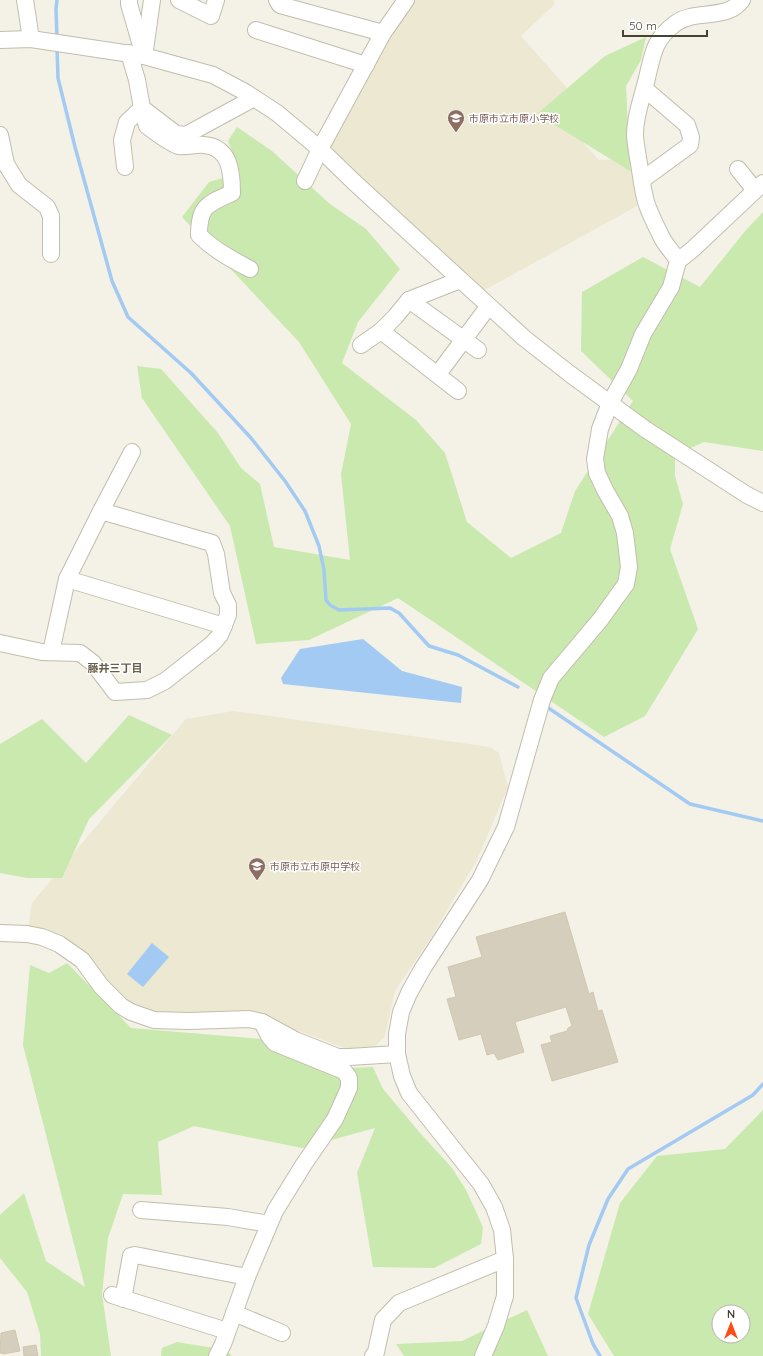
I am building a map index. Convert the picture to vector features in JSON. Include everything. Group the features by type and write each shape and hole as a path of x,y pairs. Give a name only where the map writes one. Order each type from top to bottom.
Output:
{"street":[{"path":"25,0 31,39"},
{"path":"129,0 128,4 137,54 137,80 147,126 178,146 205,145 220,150 228,162 232,179 232,193 214,201 204,209 199,221 199,235 211,247 227,258 250,269"},
{"path":"137,54 152,0"},
{"path":"179,0 211,16 216,0"},
{"path":"277,0 280,5 383,33"},
{"path":"678,261 674,253 662,238 647,206 635,134 638,108 645,89 655,48 659,38 666,30 687,17 723,12 738,6 742,0"},
{"path":"305,181 320,149 401,2"},
{"path":"256,30 366,65"},
{"path":"0,40 31,39 137,54 213,75 254,98 277,113 320,149 488,307 524,338 657,438 763,504"},
{"path":"642,180 690,145 691,137 687,125 645,89"},
{"path":"142,108 176,134 186,135 254,98"},
{"path":"125,167 122,140 127,122 142,108"},
{"path":"0,135 6,164 19,185 47,207 51,216 51,254"},
{"path":"483,1356 496,1326 505,1296 506,1259 502,1230 494,1207 481,1184 409,1093 402,1076 397,1054 397,1034 401,1012 409,993 423,968 480,880 506,827 542,700 551,678 600,620 626,584 629,568 625,533 620,516 597,473 595,459 600,429 610,404 629,369 644,334 671,287 678,261 693,249 759,187 738,169"},
{"path":"361,345 381,331 409,300 460,280"},
{"path":"409,300 478,350"},
{"path":"438,374 488,307"},
{"path":"381,331 458,390"},
{"path":"51,652 67,579 132,452"},
{"path":"0,643 42,652 80,653 93,663 115,692 147,690 165,681 212,644 220,635 228,615 228,605 222,593 216,554 212,543 101,511"},
{"path":"67,579 224,626"},
{"path":"0,933 27,934 42,937 59,944 82,960 101,986 121,1006 131,1012 154,1020 189,1021 249,1019 262,1022 295,1040 338,1057 397,1054"},
{"path":"217,1356 223,1344 246,1277 275,1211 335,1119 349,1088 349,1078 344,1071 275,1042 269,1036 262,1022"},
{"path":"141,1210 228,1217 269,1224"},
{"path":"227,1331 117,1297 131,1256 135,1255 246,1277"},
{"path":"373,1356 376,1352 383,1320 399,1303 506,1259"},
{"path":"234,1313 282,1333"}],"shaded area":[{"name":"市原市立市原小学校","path":"414,0 554,0 555,4 521,36 575,97 558,115 599,160 634,159 637,206 483,291 328,150 390,37"},
{"name":"市原市立市原中学校","path":"234,711 490,747 499,753 508,787 477,860 430,939 395,991 385,1036 374,1047 347,1049 257,1015 152,1015 118,998 79,950 28,930 32,903 186,719"}],"green space":[{"path":"646,37 641,60 626,86 630,171 537,114 605,56"},
{"path":"237,127 272,151 330,204 366,229 400,269 358,322 342,363 416,420 445,453 467,522 511,558 561,533 575,491 633,401 581,351 582,292 643,257 700,287 746,230 763,212 763,451 704,442 675,455 675,476 683,504 670,549 698,629 645,716 604,737 398,598 309,640 256,644 230,526 142,398 137,366 161,369 218,433 241,468 260,484 274,547 350,560 341,474 351,424 299,342 182,217 209,182 240,173 228,141"},
{"path":"129,715 172,735 89,819 62,878 27,878 0,873 0,744 42,719 86,763"},
{"path":"67,963 131,1028 287,1041 352,1068 373,1067 383,1089 452,1168 466,1190 483,1227 481,1244 434,1268 373,1267 357,1173 375,1128 302,1148 194,1126 158,1142 162,1195 123,1194 108,1238 102,1294 111,1356 41,1356 40,1334 27,1292 0,1258 0,1215 24,1193 46,1261 85,1287 23,1045 30,965 49,973"},
{"path":"763,1110 763,1356 614,1356 588,1314 620,1203 657,1156 725,1149"},
{"path":"527,1310 548,1356 404,1356 396,1344 462,1341"},
{"path":"177,1342 226,1350 232,1356 161,1356 162,1348"}],"water":[{"path":"363,639 402,671 462,687 461,703 283,684 281,678 300,649"},
{"path":"152,943 169,957 143,987 127,974"}],"building":[{"path":"565,912 589,994 593,992 598,1011 602,1010 618,1062 552,1081 541,1045 552,1042 550,1036 567,1031 568,1028 572,1026 566,1007 515,1022 524,1052 498,1060 494,1053 487,1055 481,1034 459,1040 447,999 456,997 448,967 482,957 476,937"},
{"path":"15,1330 20,1351 3,1354 0,1353 1,1333"},
{"path":"36,1345 38,1356 24,1356 23,1347"}],"waterway":[{"path":"57,0 57,39"},
{"path":"57,48 58,78 75,147 112,281 128,317 191,373 251,438 285,481 305,511 319,546 324,570 326,600 330,605 339,610 390,608 399,613 429,646 458,655 518,687"},
{"path":"547,707 690,804 763,821"},
{"path":"600,1356 593,1344 576,1298 589,1245 608,1199 628,1169 753,1095 763,1084"}],"place":[{"name":"市原市立市原小学校","path":"456,133"},
{"name":"市原市立市原中学校","path":"257,881"}],"district":[{"name":"藤井三丁目","path":"115,668"}]}
